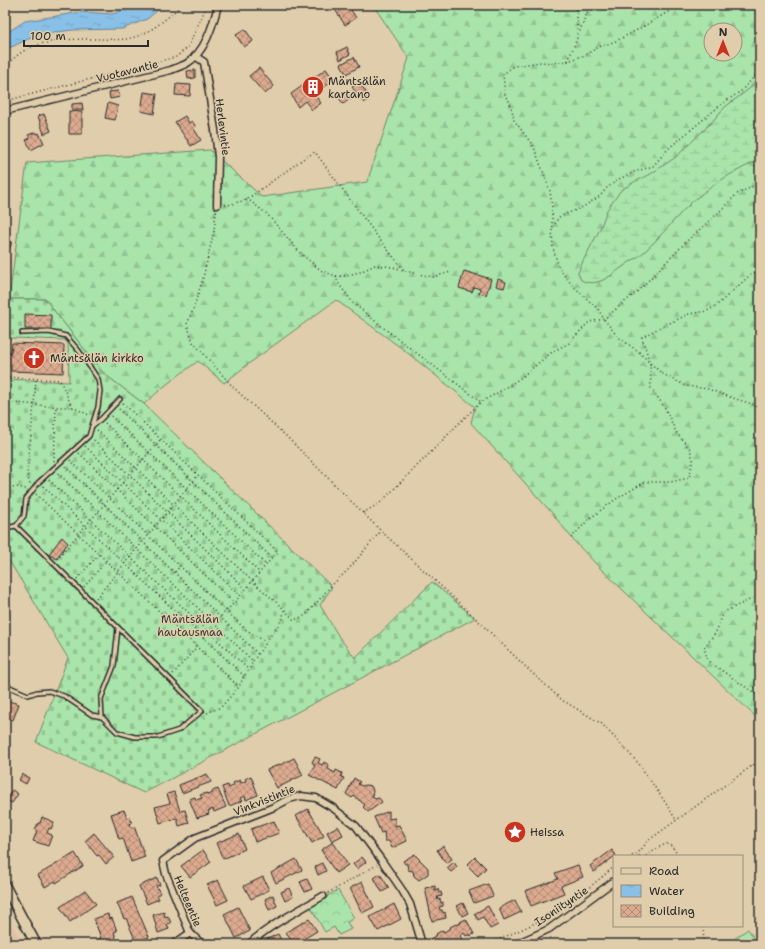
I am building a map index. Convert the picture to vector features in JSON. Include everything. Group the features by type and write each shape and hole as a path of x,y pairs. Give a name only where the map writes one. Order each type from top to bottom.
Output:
{"main road":[{"path":"5,886 36,944"}],"street":[{"name":"Vuotavantie","path":"5,111 171,70 186,64 195,56 207,39 218,5"},
{"name":"Herlevintie","path":"195,56 204,62 215,130 218,157 217,205"},
{"name":"Vinkvistintie","path":"162,861 195,838 274,807 289,799 301,796 316,798 333,808 356,826 382,861 410,904 422,944"},
{"name":"Helteentie","path":"162,861 190,933 202,944"},
{"name":"Isoniityntie","path":"516,944 549,929 613,882"},
{"path":"249,944 260,934 278,922 323,896"},
{"path":"174,944 190,933"}],"lane":[{"path":"5,528 16,526 24,516 26,499 32,490 45,476 89,436 98,407 100,391 98,379 79,351 66,336 49,332 22,333"},
{"path":"92,426 120,400"},
{"path":"5,685 28,695 37,692 49,691 64,696 92,714 102,717 117,732 135,737 158,737 179,730 202,711 16,526"},
{"path":"102,717 101,699 114,666 118,628"}],"path":[{"path":"5,8 11,5"},
{"path":"5,66 27,49 44,43 68,40 126,39 147,32 182,5"},
{"path":"5,101 176,57 188,47 207,5"},
{"path":"577,5 577,36"},
{"path":"568,61 590,5"},
{"path":"680,5 637,30 585,55 568,61 552,63 541,62 514,66 503,74 505,96 509,101 514,120 534,147 550,192 553,248 559,268 572,285 598,309 617,336 639,352 650,364 663,374 686,386 708,388 760,407"},
{"path":"552,228 559,217 583,207 600,196 607,188 619,179 653,166 669,148 723,103 742,91 756,75 760,65"},
{"path":"404,270 315,152 246,200 228,205 217,205 214,231 203,278 187,324 193,342 234,388 337,485 381,531 562,700 602,724 639,764 676,820"},
{"path":"363,513 380,503 458,423 481,402 519,379 552,352 569,342 589,322 604,319 639,290 687,241 737,194 760,183"},
{"path":"246,200 250,201 267,214 302,254 322,271 336,276 344,276 360,272 375,265 393,267 433,277 451,272"},
{"path":"571,538 589,519 616,499 645,482 670,482 689,478 693,460 690,449 676,432 665,408 651,388 650,364 642,337 689,314 707,312 716,306 748,277 760,269"},
{"path":"336,276 338,283 353,303 481,402"},
{"path":"5,377 60,380 72,407"},
{"path":"32,490 27,474 36,379"},
{"path":"120,400 278,552 253,582 220,617"},
{"path":"5,401 56,407 72,407 89,415 92,419 92,426 294,620 306,615 381,531"},
{"path":"114,405 272,558"},
{"path":"56,407 54,469 253,661"},
{"path":"107,412 266,565"},
{"path":"101,419 260,573"},
{"path":"89,436 246,589"},
{"path":"53,564 161,439"},
{"path":"82,443 240,596"},
{"path":"75,449 234,603"},
{"path":"67,456 245,629 266,642"},
{"path":"61,462 258,654"},
{"path":"92,603 198,475"},
{"path":"45,476 249,670"},
{"path":"39,482 244,676"},
{"path":"5,489 18,486 32,490 239,687"},
{"path":"73,584 99,554"},
{"path":"81,591 106,561"},
{"path":"174,572 180,566"},
{"path":"760,595 724,612 716,632 704,648 708,661 760,697"},
{"path":"202,711 208,713 221,707 239,687 253,661 283,618 284,610"},
{"path":"169,679 197,647"},
{"path":"634,855 639,852 649,840 760,760"},
{"path":"648,855 667,844 672,846 677,855"},
{"path":"323,896 382,861"},
{"path":"489,944 529,926 568,905 613,868"},
{"path":"703,944 704,927"}],"shaded area":[{"path":"5,915 24,944 5,944"}],"green space":[{"path":"373,5 760,5 760,721 601,569 575,542 552,513 471,423 475,407 404,350 336,300 224,383 198,361 167,384 144,404 103,373 45,299 9,299 27,163 210,150 262,197 367,182 409,58"},
{"path":"760,79 760,159 729,175 700,195 644,252 612,275 592,283 581,280 578,273 583,261 600,229 607,210 621,190 649,175 676,157 725,107"},
{"name":"Mäntsälän hautausmaa","path":"5,299 45,299 103,373 144,404 332,587 320,605 339,637 355,658 432,582 475,618 144,793 36,742 68,658 5,554 5,379 69,382 68,343 64,340 5,338"},
{"path":"338,890 354,918 347,922 351,929 339,935 334,927 325,932 310,906"},
{"path":"748,929 758,944 727,944"}],"water":[{"path":"138,5 164,5 147,19 122,29 72,30 37,35 5,50 5,34 25,21 82,12 112,14"}],"building":[{"path":"332,5 348,5 356,18 345,25"},
{"path":"245,29 253,41 244,47 236,35"},
{"path":"347,47 350,54 340,60 337,52"},
{"path":"354,57 359,67 346,74 341,64"},
{"path":"259,68 274,86 265,94 249,76"},
{"name":"Mäntsälän kartano","path":"326,69 334,80 314,94 321,103 312,110 305,101 298,107 291,94"},
{"path":"195,70 195,78 188,79 187,71"},
{"path":"359,82 370,98 364,103 352,87"},
{"path":"176,84 191,85 190,96 175,95"},
{"path":"348,90 353,97 343,104 338,96"},
{"path":"118,91 120,97 110,99 109,92"},
{"path":"144,92 157,94 154,114 141,111"},
{"path":"82,103 83,110 72,110 72,104"},
{"path":"108,103 118,106 115,120 105,118"},
{"path":"69,111 82,112 82,134 69,134"},
{"path":"44,114 51,131 44,134 38,116"},
{"path":"185,116 189,123 192,121 196,127 194,129 201,140 191,146 175,122"},
{"path":"36,132 37,134 39,133 44,143 31,150 26,140 30,138 28,135"},
{"path":"5,239 12,242 5,261"},
{"path":"464,271 491,279 486,295 479,293 480,289 474,287 472,292 459,288"},
{"path":"498,279 506,282 504,288 496,286"},
{"path":"25,314 51,315 51,329 25,329"},
{"name":"Mäntsälän kirkko","path":"12,343 64,345 63,373 11,371 11,365 5,365 5,352 11,352"},
{"path":"62,537 68,543 56,559 49,554"},
{"path":"5,700 19,704 13,720 5,717"},
{"path":"315,757 320,759 318,763 322,765 324,762 329,765 328,769 335,773 336,770 342,773 341,777 344,778 338,790 309,775 315,766 312,762"},
{"path":"294,758 303,775 277,788 267,770"},
{"path":"22,774 29,778 26,784 19,780"},
{"path":"207,774 211,782 182,793 179,785"},
{"path":"251,776 258,795 246,800 245,796 240,798 242,801 229,806 222,787 228,785 229,788 234,785 233,783 240,780 241,783 246,781 245,779"},
{"path":"354,778 360,782 358,784 362,786 371,786 373,791 372,796 375,799 379,798 382,802 368,812 363,807 365,805 354,796 352,798 346,794"},
{"path":"218,789 226,807 214,812 213,809 208,811 209,814 197,818 189,799 195,797 196,800 202,798 200,795 207,793 208,795 213,793 212,791"},
{"path":"12,790 18,794 12,803 6,800"},
{"path":"174,792 180,811 185,810 189,823 179,826 177,818 160,823 155,807 170,803 167,794"},
{"path":"308,809 324,836 312,843 296,816"},
{"path":"124,810 127,818 130,817 132,823 129,824 130,827 134,826 145,857 131,862 123,838 119,839 111,814"},
{"path":"389,811 389,819 395,818 395,826 399,825 407,841 392,848 389,841 385,841 384,832 381,833 374,817"},
{"path":"42,817 54,822 51,829 49,828 47,833 52,835 48,846 33,841 37,831 35,830"},
{"path":"274,821 279,833 255,842 251,829"},
{"path":"338,826 343,835 332,841 327,832"},
{"path":"94,833 114,857 106,864 99,855 97,856 85,841"},
{"path":"239,834 245,849 223,859 216,843"},
{"path":"333,842 348,865 336,873 321,850"},
{"path":"443,846 452,859 446,863 437,850"},
{"path":"203,850 211,862 190,877 181,866"},
{"path":"612,850 616,855 613,855 613,857 594,872 590,866"},
{"path":"75,853 83,866 56,883 55,881 45,887 38,875"},
{"path":"415,854 428,868 428,874 419,880 414,876 413,871 408,870 407,864 403,861"},
{"path":"362,857 366,862 357,869 353,864"},
{"path":"475,857 486,868 478,876 467,865"},
{"path":"296,859 302,870 276,883 271,873"},
{"path":"454,862 457,867 451,872 447,868"},
{"path":"322,863 326,871 318,875 315,867"},
{"path":"578,865 583,877 561,886 564,893 531,906 525,891 558,879 555,873"},
{"path":"380,874 389,888 382,892 374,878"},
{"path":"263,877 269,890 251,899 244,886"},
{"path":"157,878 160,885 156,886 160,893 157,895 159,899 147,904 139,886"},
{"path":"307,879 312,889 305,892 300,882"},
{"path":"218,880 228,900 217,905 207,885"},
{"path":"362,882 374,907 362,913 350,888"},
{"path":"488,884 493,896 474,903 469,891"},
{"path":"435,886 435,890 438,889 439,893 441,892 442,896 437,897 438,900 440,899 441,903 443,902 443,906 439,907 443,913 445,912 446,918 432,921 425,888"},
{"path":"289,888 293,897 285,901 281,892"},
{"path":"85,890 96,904 70,922 60,907"},
{"path":"273,895 277,906 269,910 265,899"},
{"path":"132,897 149,937 136,942 126,918 124,919 117,903"},
{"path":"515,900 521,912 504,920 499,908"},
{"path":"463,903 468,913 462,916 457,906"},
{"path":"394,904 401,919 378,931 370,917"},
{"path":"488,906 498,925 490,929 483,917 478,920 474,914"},
{"path":"238,907 250,931 236,938 224,914"},
{"path":"164,912 165,917 168,916 171,923 167,924 169,929 158,933 153,915"},
{"path":"108,914 109,919 112,918 117,931 114,932 118,944 100,944 98,939 101,938 94,919"},
{"path":"309,919 317,931 293,944 286,932"},
{"path":"466,919 474,934 466,936 464,933 460,936 463,941 459,942 458,940 454,942 453,940 448,942 449,944 432,944 430,939 437,935 436,934 443,930 444,932 451,928 450,927 461,923 460,922"},
{"path":"278,934 283,944 262,944 261,942"}],"place":[{"name":"Mäntsälän kartano","path":"313,87"},
{"name":"Mäntsälän kirkko","path":"34,358"},
{"name":"Heissa","path":"515,832"}]}
